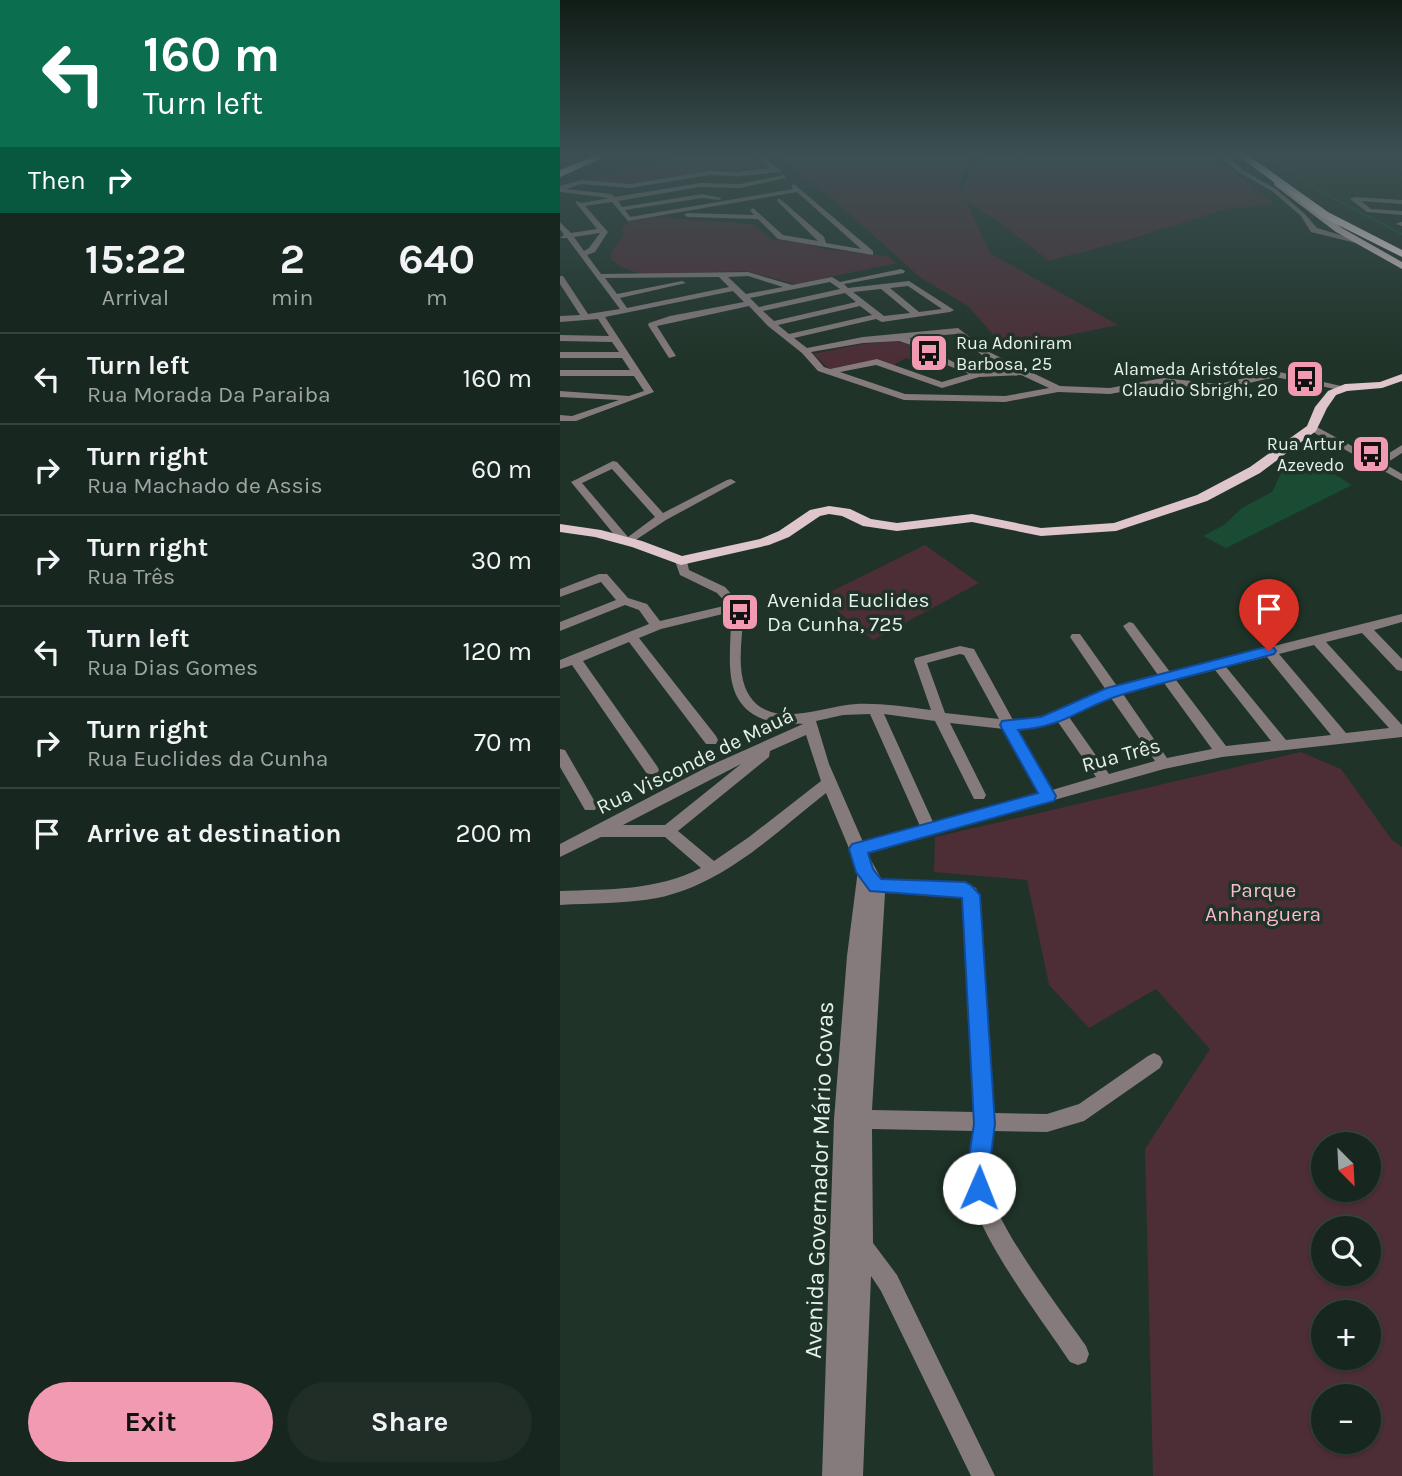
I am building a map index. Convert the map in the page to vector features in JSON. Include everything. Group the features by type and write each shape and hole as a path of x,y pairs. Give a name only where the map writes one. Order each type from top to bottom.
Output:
{"highway":[{"path":"1343,224 1402,254"},
{"path":"1355,224 1402,249"}],"main road":[{"path":"1325,224 1335,232 1360,242 1402,266"},
{"path":"560,528 596,533 681,561 774,538 816,513 829,510 845,512 868,523 897,527 972,518 1041,531 1082,531 1116,527 1202,498 1234,483 1312,428 1327,397 1345,388 1382,385 1402,377"}],"street":[{"path":"583,254 592,250 602,237 597,224"},
{"path":"768,224 782,237 870,253 837,224"},
{"path":"805,224 823,244"},
{"path":"1309,224 1311,228 1335,232"},
{"path":"563,232 601,228"},
{"path":"563,232 583,254 625,311"},
{"path":"672,356 652,325 792,287 901,271"},
{"path":"599,276 704,277 748,274 792,287"},
{"path":"722,275 771,324 827,372 904,397 1005,399 1058,389 1110,391 1163,382 1219,387 1275,373 1345,388"},
{"path":"639,276 651,290"},
{"path":"615,297 704,277"},
{"path":"560,278 563,287 586,317"},
{"path":"836,281 877,317"},
{"path":"757,310 848,290 914,284 950,310 887,319 877,317 788,337"},
{"path":"883,286 918,315"},
{"path":"560,319 600,316 735,288"},
{"path":"560,301 574,299"},
{"path":"771,324 862,303"},
{"path":"560,418 573,419 649,392 600,316"},
{"path":"858,321 873,338"},
{"path":"804,351 873,338 958,331 981,351 1058,389"},
{"path":"896,337 920,345 923,365 942,385 978,374"},
{"path":"560,338 615,339"},
{"path":"560,355 625,355"},
{"path":"827,372 877,362 923,365 978,374 1021,372"},
{"path":"560,373 637,373"},
{"path":"560,394 637,398"},
{"path":"1312,428 1380,463 1402,478"},
{"path":"1380,463 1402,448"},
{"path":"1380,463 1402,468"},
{"path":"662,518 613,464 576,482 627,542 662,518 731,482"},
{"path":"681,561 684,572 721,590 737,607 733,651 743,694 754,708 787,720 810,723 855,709 1008,725 1041,723 1112,692 1402,618"},
{"path":"560,593 600,577 624,601 643,607 657,626"},
{"path":"560,627 624,601"},
{"path":"560,665 657,626 737,607"},
{"path":"1129,626 1222,752"},
{"path":"1365,628 1402,667"},
{"path":"631,636 711,740"},
{"path":"1076,637 1164,764"},
{"path":"1315,639 1401,732"},
{"path":"979,795 940,717 919,662 966,650 1048,796"},
{"path":"1269,651 1341,737"},
{"path":"575,659 652,770"},
{"path":"1218,665 1282,745"},
{"path":"875,709 929,830"},
{"path":"1061,716 1105,781"},
{"path":"810,723 829,783 858,849 867,882 965,890 970,893 985,1124 978,1170 983,1202 1005,1245 1078,1354"},
{"name":"Rua Visconde de Mauá","path":"560,851 714,770 776,744 810,723"},
{"name":"Rua Três","path":"858,849 1164,764 1222,752 1401,732"},
{"path":"599,831 668,831 776,744"},
{"path":"560,754 590,806"},
{"path":"560,898 646,893 673,887 713,869 829,783"},
{"path":"668,831 713,869"},
{"name":"Avenida Governador Mário Covas","path":"851,1476 856,1341 852,1245 853,1119 867,882"},
{"path":"853,1119 985,1124 1047,1123 1084,1112 1154,1062"},
{"path":"852,1245 890,1283 983,1476"},
{"name":"Avenida Governador Mário Covas","path":"834,1476 852,1245"}],"green space":[{"path":"626,224 753,224 773,240 800,242 829,250 888,256 897,263 796,284 746,271 641,274 621,267 611,259 612,251 624,235 621,229"},
{"path":"861,224 977,224 990,253 1118,325 1005,348 968,306 921,278"},
{"path":"1002,224 1178,224 1127,240 1049,261"},
{"path":"897,341 930,355 919,363 906,358 894,365 875,360 829,369 813,354 862,344"},
{"path":"925,545 979,583 873,640 820,597"},
{"name":"Parque Anhanguera","path":"1301,752 1341,769 1392,840 1402,847 1402,1476 1153,1476 1145,1149 1210,1049 1156,989 1089,1028 1049,985 1027,880 934,872 935,837"}],"shaded area":[{"path":"1311,460 1352,485 1226,548 1203,536 1224,525 1242,508 1272,492 1281,473 1293,464"}],"waterway":[{"path":"1383,224 1402,234"}],"place":[{"name":"Rua Adoniram Barbosa, 25","path":"929,353"},
{"name":"Alameda Aristóteles Claudio Sbrighi, 20","path":"1305,379"},
{"name":"Rua Artur Azevedo","path":"1371,454"},
{"name":"Avenida Euclides Da Cunha, 725","path":"740,612"}],"route":[{"path":"979,1188 978,1170 985,1124 971,895 965,890 877,886 865,872 858,849 1048,796 1008,725 1041,723 1112,692 1269,651"}]}
